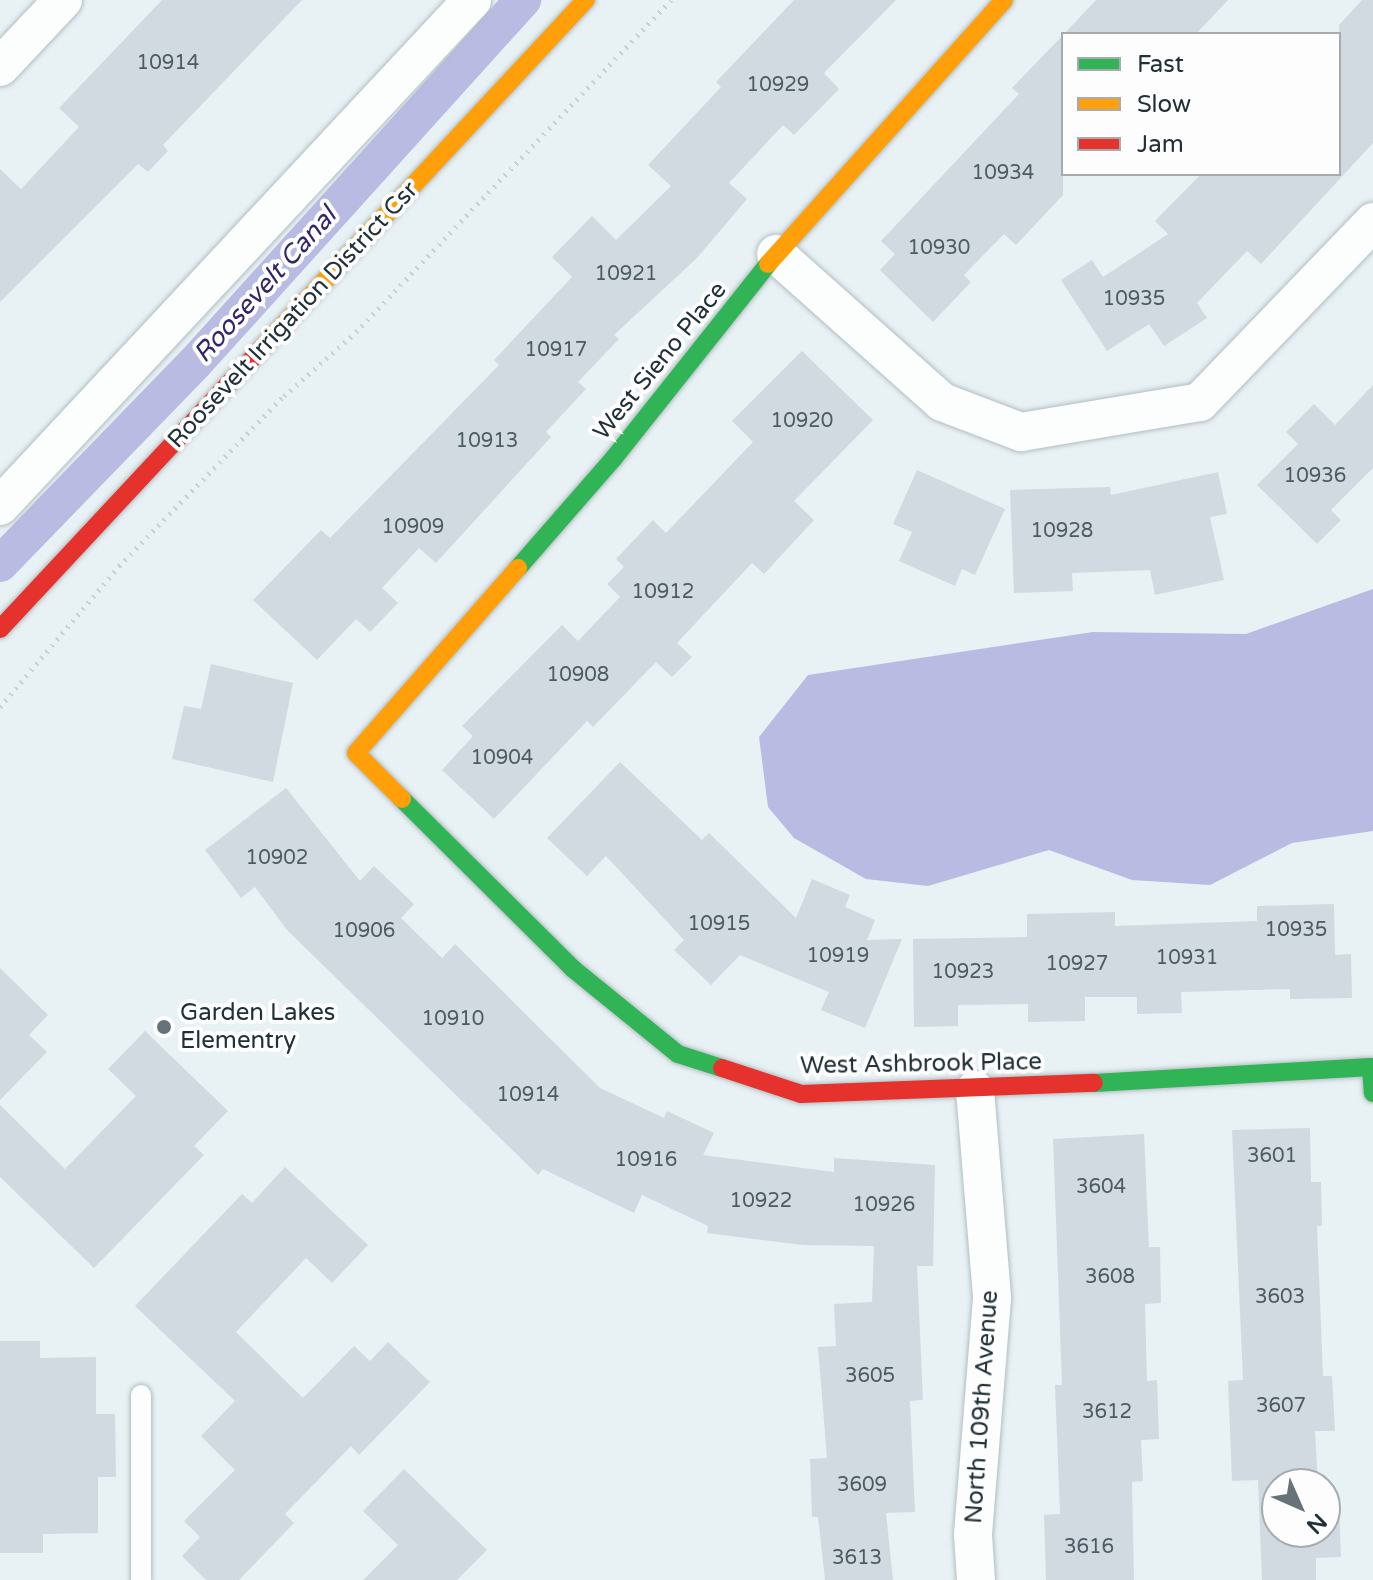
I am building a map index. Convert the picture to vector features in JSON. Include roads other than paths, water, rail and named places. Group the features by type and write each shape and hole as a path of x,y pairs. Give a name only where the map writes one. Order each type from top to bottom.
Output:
{"street":[{"path":"0,67 63,0"},
{"path":"0,506 472,0"},
{"name":"Roosevelt Irrigation District Csr","path":"0,629 586,0"},
{"name":"West Sieno Place","path":"356,753 613,459 776,254 1004,0"},
{"path":"776,254 942,402 1021,432 1200,402 1373,222"},
{"name":"West Ashbrook Place","path":"356,753 572,968 678,1054 801,1094 975,1090 1371,1067"},
{"path":"1371,1067 1373,1093"},
{"name":"North 109th Avenue","path":"975,1090 992,1298 973,1535 976,1580"}],"lane":[{"path":"141,1395 141,1580"}],"water":[{"path":"1373,589 1373,831 1292,843 1210,885 1132,880 1049,850 928,886 866,879 794,838 768,807 759,737 808,675 1093,632 1246,634"}],"waterway":[{"name":"Roosevelt Canal","path":"0,564 194,364 523,0"}],"place":[{"name":"Garden Lakes Elementry","path":"164,1027"}]}
